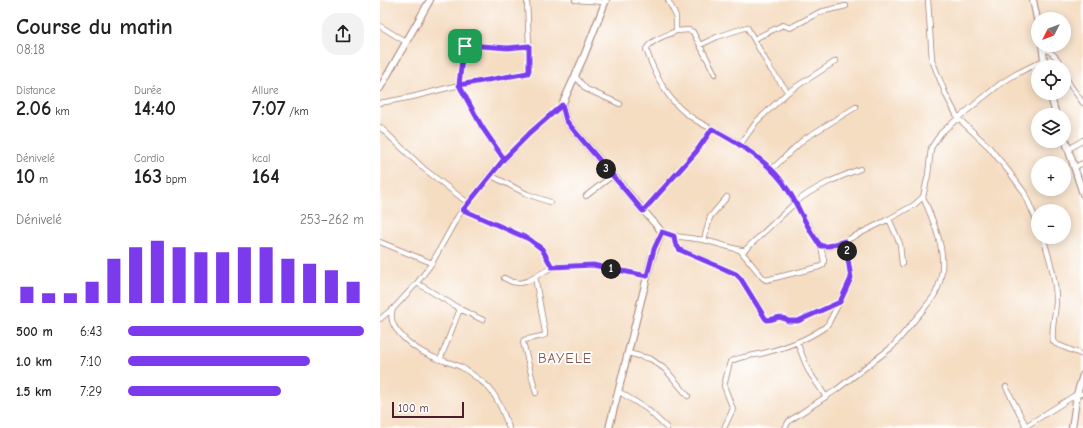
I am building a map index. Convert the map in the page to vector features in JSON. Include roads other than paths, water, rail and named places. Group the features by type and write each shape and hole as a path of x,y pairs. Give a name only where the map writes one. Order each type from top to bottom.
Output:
{"street":[{"path":"380,88 430,0"},
{"path":"380,103 412,97 459,85 528,73 528,0"},
{"path":"380,319 393,309 417,283 432,263 452,225 490,175 530,133 562,105 606,1 575,0"},
{"path":"668,0 676,16 676,31"},
{"path":"928,0 932,60 946,95 958,118 989,147 1010,173 1024,192 1031,208"},
{"path":"1034,0 1036,12"},
{"path":"754,39 783,24 790,28 820,12 846,6"},
{"path":"380,26 406,42"},
{"path":"700,45 745,26 748,28 771,70 788,92"},
{"path":"715,74 693,32 689,30 676,31 649,45 646,49 650,62 661,83 675,104 694,119 740,145 781,180 821,246 824,261 822,266 819,267 766,280 740,250"},
{"path":"504,159 482,127 459,85 463,50 465,46 468,45 508,48 529,46"},
{"path":"1043,52 1044,60"},
{"path":"1052,52 1058,60"},
{"path":"740,145 757,121 788,92 836,61"},
{"path":"821,246 829,246 845,241 914,205 923,197 928,176 931,148 941,133 995,88 1016,74 1031,66"},
{"path":"575,76 586,89 620,104"},
{"path":"1071,87 1083,103"},
{"path":"562,105 566,120 612,176 662,232 674,236 704,240 745,250 795,203 825,183 860,169"},
{"path":"771,170 804,139 856,106"},
{"path":"380,127 423,168 468,203"},
{"path":"643,211 696,152 712,129"},
{"path":"1083,140 1069,149 1083,194"},
{"path":"1075,167 1083,163"},
{"path":"490,175 527,194 550,202"},
{"path":"586,196 612,176"},
{"path":"704,240 710,217 728,196"},
{"path":"785,428 789,421 794,417 826,397 895,344 935,294 941,278 943,257 933,222 923,197"},
{"path":"463,210 529,239 542,249 552,267"},
{"path":"889,219 900,244 902,264"},
{"path":"609,428 654,249 662,232"},
{"path":"674,236 675,243 680,250 736,274 741,279 767,320 784,317 788,321 798,321 840,302"},
{"path":"724,428 733,409 724,386 730,362 765,353 797,342 828,324 851,278 845,241"},
{"path":"380,242 432,263"},
{"path":"1045,244 1049,255 1056,300 1053,340 1056,344 1083,355"},
{"path":"504,278 512,282 520,283 535,277 552,267 593,265 647,276"},
{"path":"535,277 545,335 524,340 523,342 536,393"},
{"path":"417,283 460,309 482,320"},
{"path":"393,309 391,313 394,326 406,341 424,353 462,368 488,387 502,411 509,428"},
{"path":"440,360 460,309"},
{"path":"797,342 808,370 826,397"},
{"path":"628,353 651,359 666,370 688,396"},
{"path":"1072,428 1083,376"},
{"path":"1006,387 1025,427 1080,394"},
{"path":"618,391 647,409 667,428"}],"district":[{"name":"BAYELE","path":"565,358"}]}
